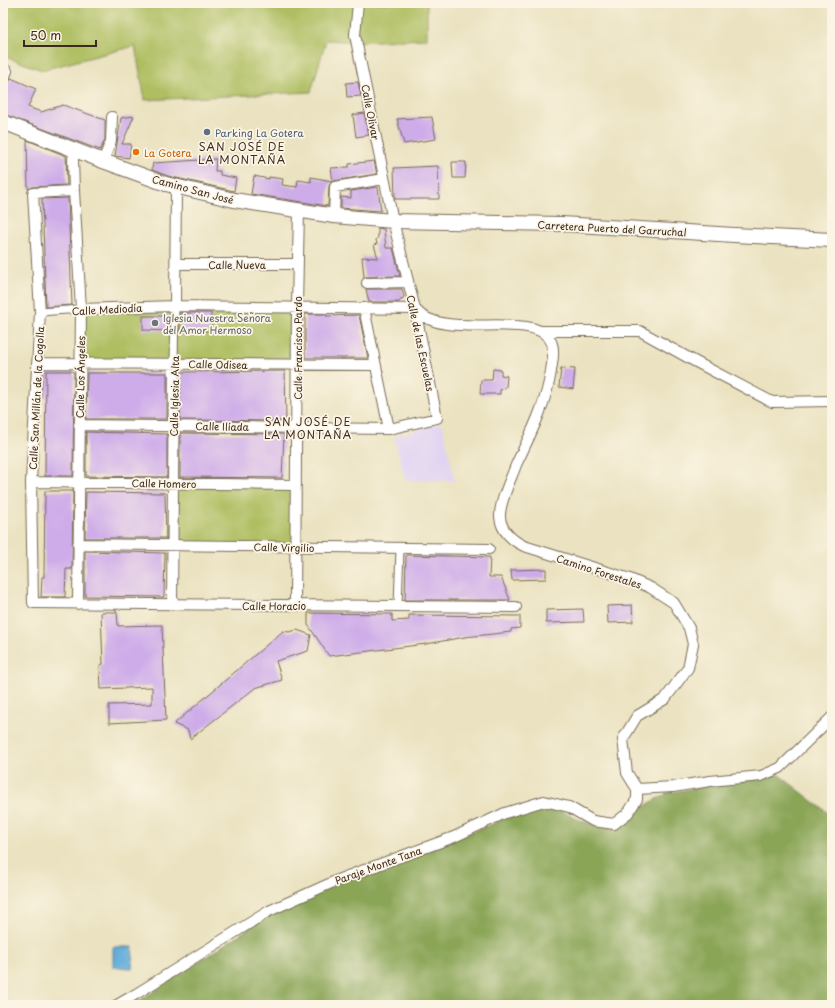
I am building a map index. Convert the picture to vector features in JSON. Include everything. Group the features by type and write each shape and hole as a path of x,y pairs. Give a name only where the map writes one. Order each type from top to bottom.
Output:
{"main road":[{"name":"Camino San José","path":"3,122 103,161 176,186 234,200 334,216 393,221"},
{"name":"Carretera Puerto del Garruchal","path":"393,221 562,224 832,240"}],"street":[{"name":"Calle Olivar","path":"358,3 355,35 393,221"},
{"path":"3,81 7,71"},
{"path":"103,161 111,141 112,118"},
{"name":"Calle Los Ángeles","path":"75,150 73,159 74,191 81,309 78,604"},
{"path":"334,216 335,187 384,179"},
{"name":"Calle Iglesia Alta","path":"172,605 176,186"},
{"name":"Calle San Millán de la Cogolla","path":"33,603 31,482 40,312 33,193 74,191"},
{"name":"Calle Francisco Pardo","path":"295,605 296,365 299,210"},
{"name":"Calle de las Escuelas","path":"389,428 437,418 415,309 393,221"},
{"name":"Calle Nueva","path":"176,264 298,264"},
{"path":"367,283 408,282"},
{"name":"Calle Mediodía","path":"40,312 175,306 415,309"},
{"path":"364,308 389,428"},
{"path":"415,309 422,317 435,322 460,325 524,326 542,331 640,331 772,402 832,401"},
{"name":"Camino Forestales","path":"542,331 548,336 552,343 554,355 549,382 544,402 505,492 500,517 502,525 514,542 630,579 651,588 674,602 689,628 693,644 688,668 666,699 637,716 623,739 627,773 637,789"},
{"name":"Calle Odisea","path":"37,363 375,365"},
{"name":"Calle Ilíada","path":"79,425 389,428"},
{"name":"Calle Homero","path":"31,482 296,485"},
{"name":"Calle Virgilio","path":"78,544 489,549"},
{"path":"398,606 400,548"},
{"name":"Calle Horacio","path":"33,603 516,607"},
{"path":"637,789 673,787 710,781 761,776 780,768 832,717"},
{"name":"Paraje Monte Tana","path":"117,1005 269,911 340,879 454,837 505,813 544,801 569,808 593,821 614,824 628,813 637,799 637,789"}],"shaded area":[{"path":"442,423 455,481 405,480 394,436"}],"green space":[{"path":"3,3 427,3 427,39 356,42 326,40 311,92 145,100 135,46 42,70 3,56"},
{"path":"297,307 296,365 80,363 81,309"},
{"path":"173,483 296,485 295,547 172,545"},
{"path":"778,774 832,816 832,1005 131,1005 141,1000 269,915 323,889 488,826 532,807 549,805 577,819 600,827 623,823 641,808 668,793"}],"water":[{"path":"113,947 133,947 132,968 113,967"}],"building":[{"path":"11,78 36,89 28,107 41,112 63,105 105,120 105,140 100,150 3,114 3,96"},
{"path":"358,82 361,96 347,97 346,83"},
{"path":"364,113 369,135 356,137 353,115"},
{"path":"134,116 122,144 131,144 129,158 115,156 121,118"},
{"path":"432,117 436,139 404,144 397,119"},
{"path":"27,140 66,156 67,185 33,187 28,189"},
{"path":"216,159 215,171 220,171 220,175 236,178 234,191 168,176 152,170 153,163"},
{"path":"374,161 377,174 333,181 331,168 349,167 349,164"},
{"path":"452,162 466,162 465,178 453,178"},
{"path":"438,166 439,199 395,199 394,168"},
{"path":"254,176 269,179 269,177 283,179 282,185 297,187 298,180 311,182 311,177 332,181 329,186 328,206 251,194"},
{"path":"378,187 381,211 341,208 341,197 351,198 351,191"},
{"path":"68,198 72,305 46,307 42,199"},
{"path":"378,228 384,229 386,248 393,248 400,276 364,277 362,257 378,258 374,245 377,244 376,240 378,237"},
{"path":"366,289 402,289 404,297 399,302 369,302"},
{"path":"180,313 211,313 211,331 180,331"},
{"path":"305,314 326,314 326,316 359,315 368,358 305,358"},
{"name":"Iglesia Nuestra Señora del Amor Hermoso","path":"143,316 170,316 170,331 143,330"},
{"path":"561,368 575,369 573,389 559,387"},
{"path":"493,369 501,370 501,375 507,376 506,387 500,390 500,394 480,394 481,380 492,380"},
{"path":"46,371 72,371 74,373 73,476 45,476"},
{"path":"285,371 286,419 284,419 284,421 180,420 181,372"},
{"path":"87,373 167,373 167,419 86,419"},
{"path":"86,432 167,434 167,477 86,476"},
{"path":"180,433 284,434 282,478 180,477"},
{"path":"45,491 73,491 72,569 66,569 65,597 41,597 42,577 44,577"},
{"path":"86,492 165,493 166,538 85,538"},
{"path":"85,551 165,553 164,597 85,596"},
{"path":"406,555 490,557 489,577 501,577 510,600 405,600"},
{"path":"546,569 546,579 512,580 511,570"},
{"path":"632,605 633,622 608,623 607,606"},
{"path":"583,609 584,622 546,623 546,610"},
{"path":"101,612 117,612 118,626 162,625 166,720 109,723 109,705 152,704 152,687 101,689 100,665 103,664"},
{"path":"308,613 392,614 392,621 409,620 409,615 520,616 520,628 511,629 511,632 329,656 308,625"},
{"path":"297,630 311,635 308,651 276,661 282,680 255,688 190,739 188,730 174,724 283,631 289,632"}],"place":[{"name":"Parking La Gotera","path":"207,132"},
{"name":"La Gotera","path":"136,152"},
{"name":"Iglesia Nuestra Señora del Amor Hermoso","path":"155,323"}],"district":[{"name":"SAN JOSÉ DE LA MONTAÑA","path":"242,152"},
{"name":"SAN JOSÉ DE LA MONTAÑA","path":"308,427"}]}
